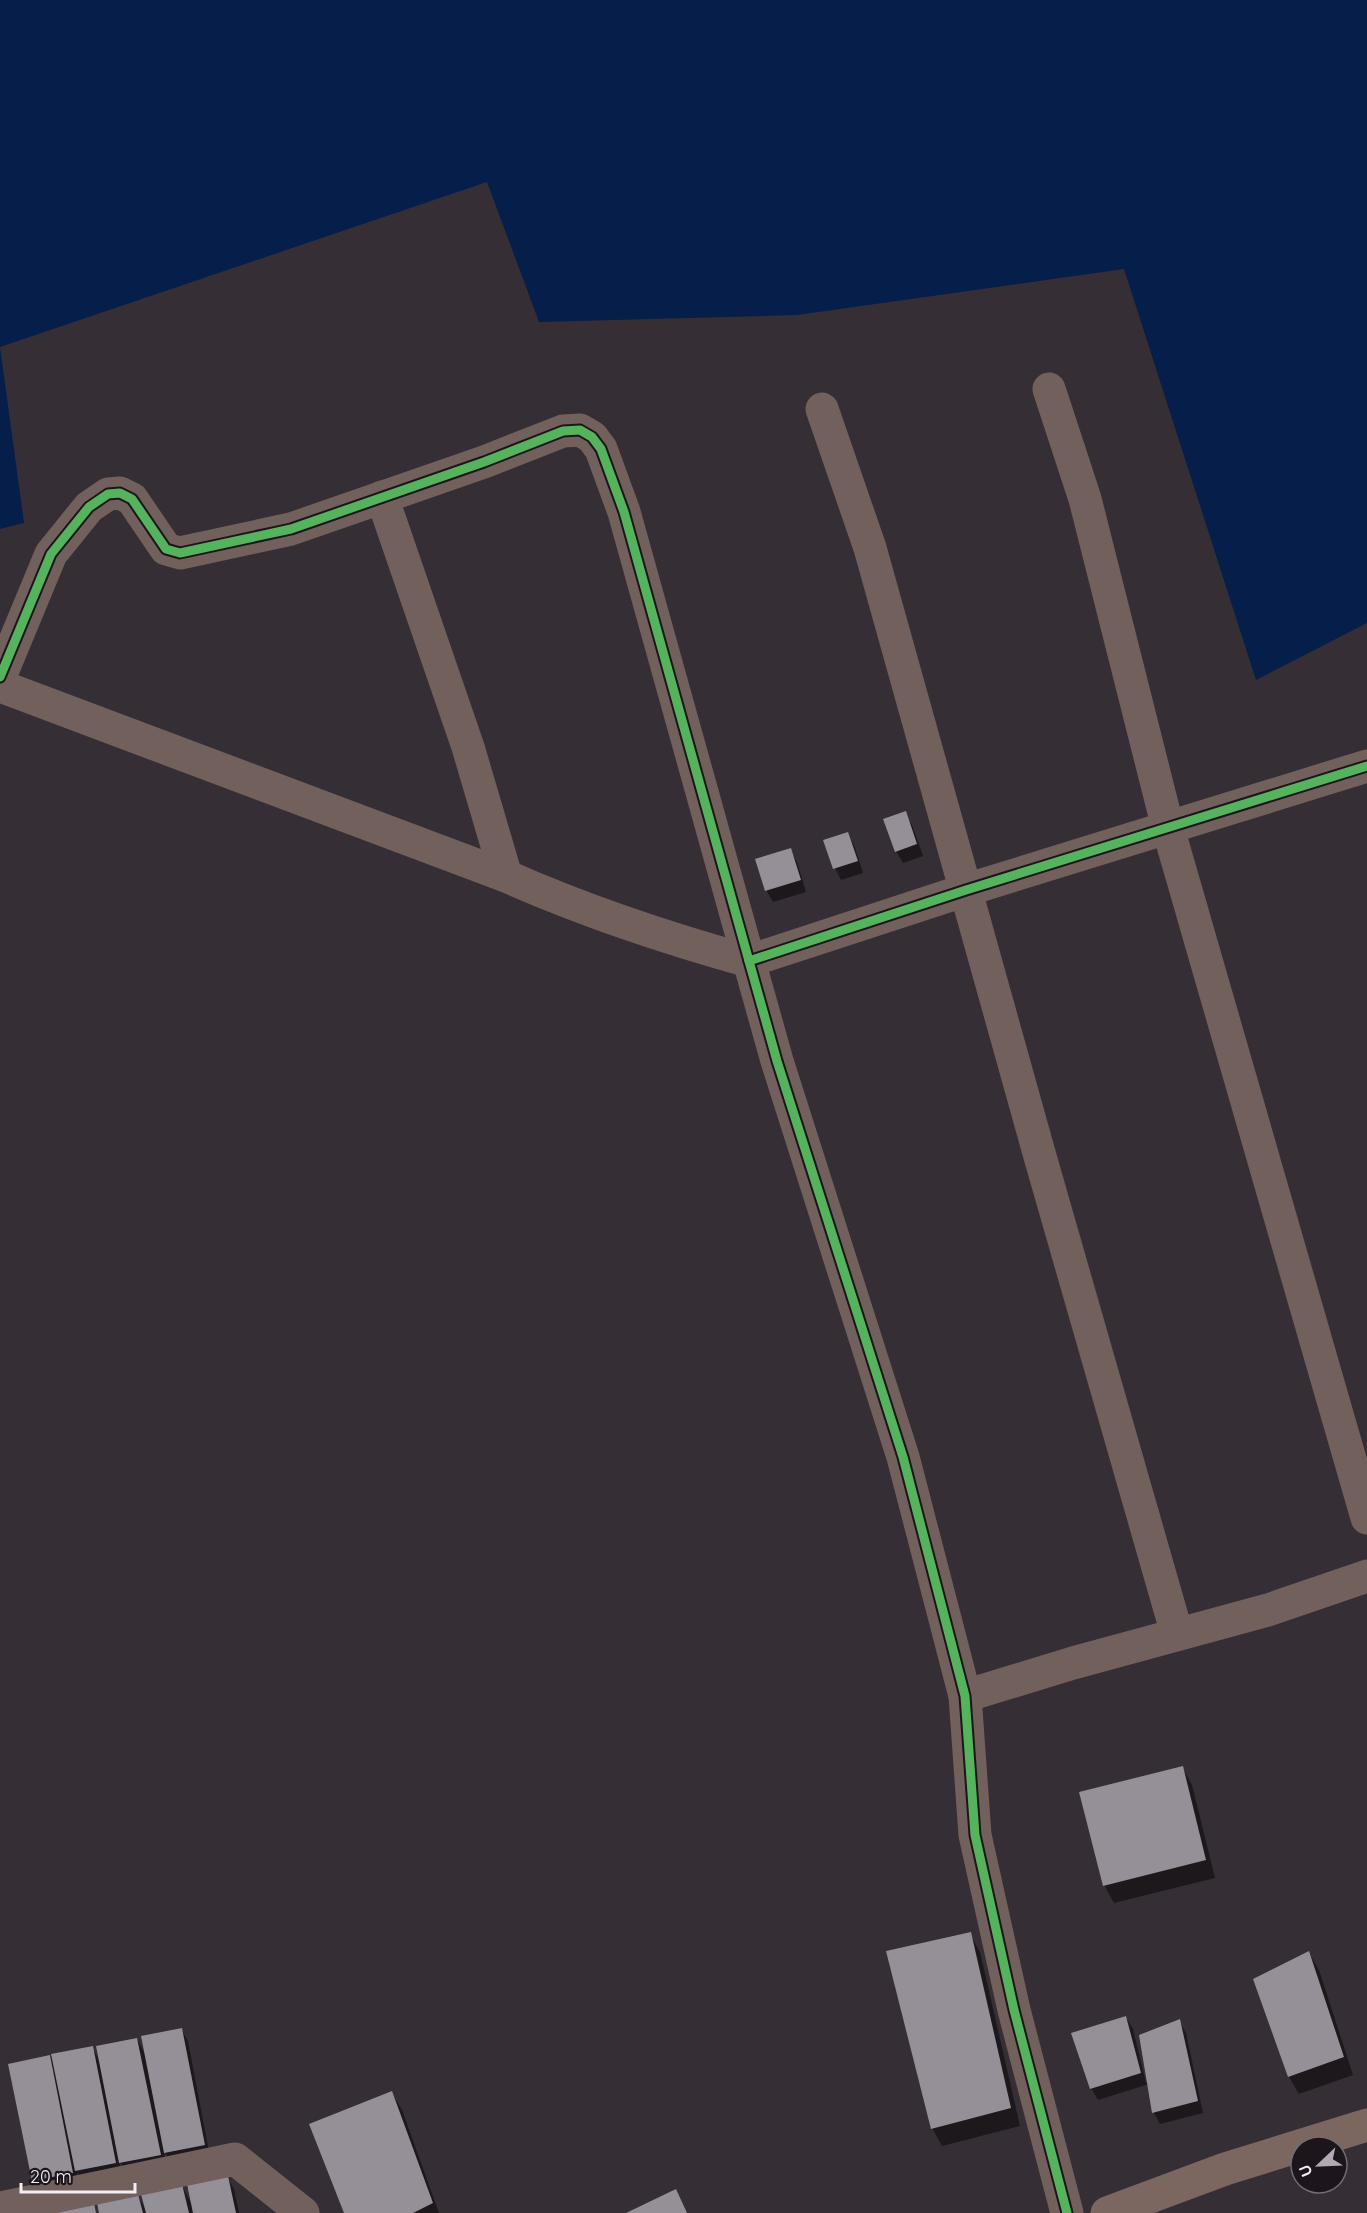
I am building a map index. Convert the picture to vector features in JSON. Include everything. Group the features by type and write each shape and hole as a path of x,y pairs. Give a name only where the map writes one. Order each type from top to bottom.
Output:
{"highway":[{"path":"1107,2213 1225,2169 1367,2125"}],"street":[{"path":"1049,389 1085,499 1168,828 1367,1518"},
{"path":"822,409 870,548 1114,1420 1177,1634"},
{"path":"0,677 51,554 89,507 108,495 120,493 132,500 166,549 180,553 291,529 484,462 563,431 580,430 592,437 601,450 624,512 777,1061 903,1457 965,1696 975,1835 1014,2010 1067,2213"},
{"path":"382,497 468,747 506,876"},
{"path":"0,686 506,876 563,901 680,942 749,960 1367,766"},
{"path":"965,1696 1268,1610 1367,1576"},
{"path":"0,2208 235,2159 303,2213"}],"water":[{"path":"0,0 1367,0 1367,623 1256,680 1124,269 797,315 539,322 487,182 0,347"},
{"path":"0,347 24,523 0,529"}],"building":[{"path":"906,811 917,844 895,852 883,819"},
{"path":"848,832 858,861 833,869 823,840"},
{"path":"791,848 801,880 765,891 755,859"},
{"path":"1183,1766 1206,1860 1103,1886 1079,1792"},
{"path":"971,1932 1011,2108 931,2129 886,1951"},
{"path":"1309,1951 1344,2057 1288,2077 1253,1979"},
{"path":"1126,2016 1141,2073 1090,2089 1071,2033"},
{"path":"1180,2019 1198,2101 1152,2113 1139,2035"},
{"path":"182,2028 205,2145 164,2153 141,2036"},
{"path":"137,2038 161,2155 119,2163 96,2046"},
{"path":"93,2046 116,2163 75,2171 51,2054"},
{"path":"50,2055 73,2173 32,2181 8,2064"},
{"path":"392,2091 433,2203 413,2213 344,2213 309,2124"},
{"path":"228,2176 236,2213 193,2213 187,2184"},
{"path":"182,2184 189,2213 146,2213 141,2194"},
{"path":"676,2189 687,2213 626,2213"},
{"path":"138,2194 143,2213 99,2213 97,2203"},
{"path":"94,2203 96,2213 52,2213"}],"cycle path":[{"path":"0,677 51,554 89,507 108,494 120,493 132,499 166,549 180,553 291,529 484,462 563,431 580,430 592,437 601,449 624,512 749,961"},
{"path":"1067,2213 1014,2010 975,1835 965,1696 903,1457 777,1061 749,961 966,890 1367,766"}]}
